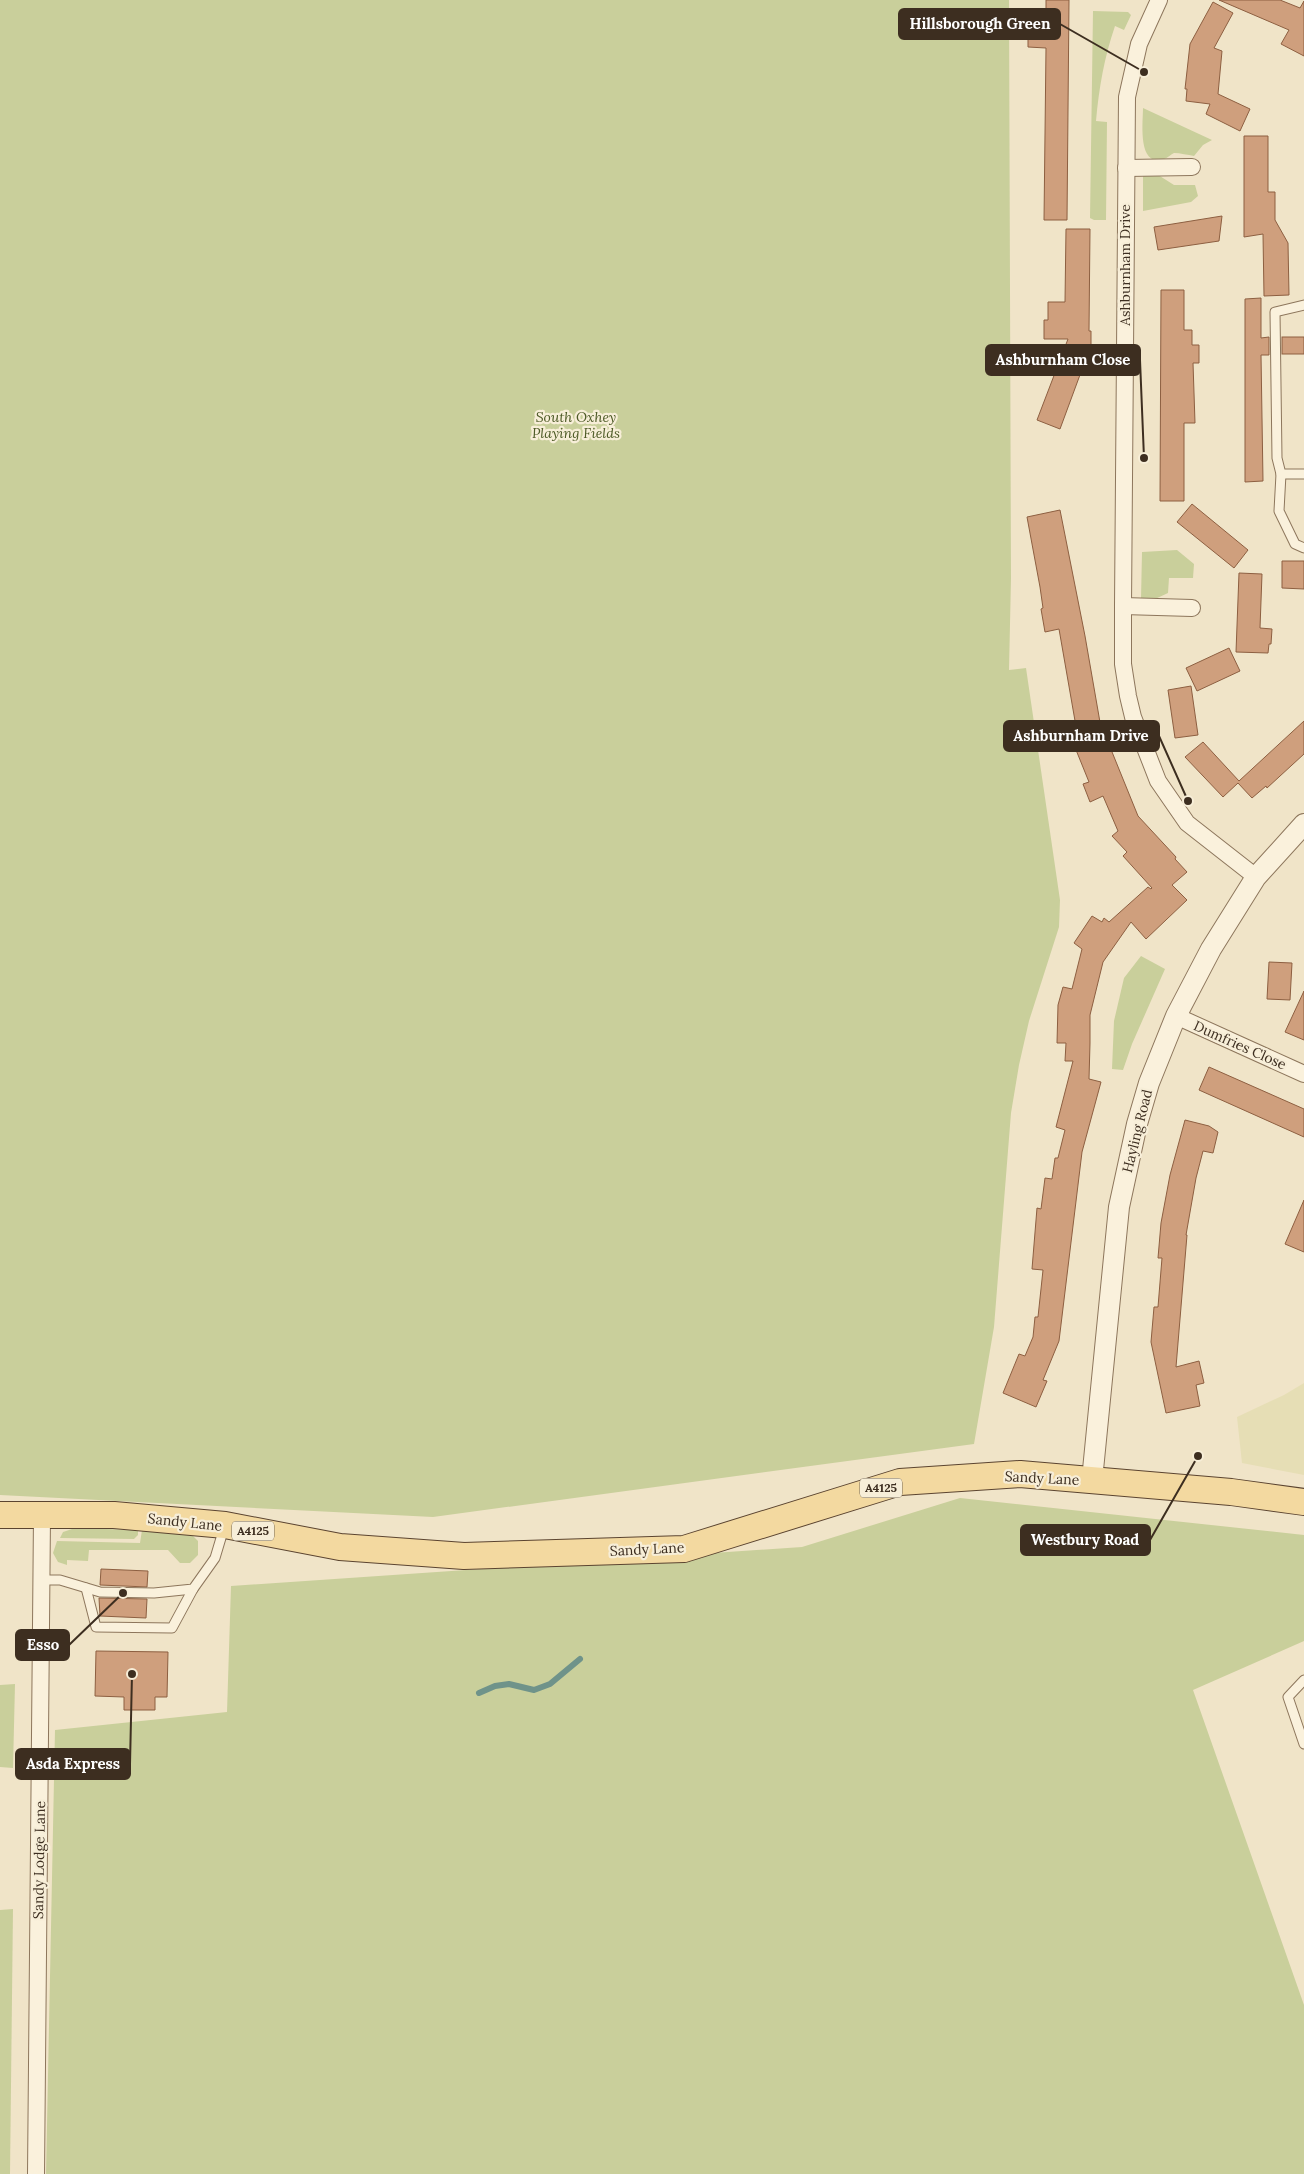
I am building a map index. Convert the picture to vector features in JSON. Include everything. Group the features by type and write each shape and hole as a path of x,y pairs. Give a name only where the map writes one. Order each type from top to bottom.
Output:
{"main road":[{"name":"Sandy Lane","path":"42,1516 114,1515 225,1525 340,1547 464,1556 684,1549 900,1482 1020,1474 1231,1492 1304,1502"},
{"name":"A4125","path":"0,1515 42,1516"}],"street":[{"name":"Ashburnham Drive","path":"1159,0 1139,44 1131,71 1127,97 1123,664 1133,717 1158,781 1187,823 1256,877"},
{"path":"1126,168 1192,167"},
{"path":"1123,606 1192,608"},
{"name":"Hayling Road","path":"1092,1480 1119,1207 1144,1099 1176,1016 1211,949 1256,877 1304,824"},
{"name":"Dumfries Close","path":"1176,1016 1304,1074"},
{"name":"Sandy Lodge Lane","path":"36,2174 42,1516"}],"lane":[{"path":"1304,305 1276,312 1277,458 1281,474 1279,511 1295,544 1304,548"},
{"path":"1281,474 1304,474"},
{"path":"86,1588 96,1626 172,1628 193,1589 215,1558 225,1525"},
{"path":"41,1580 60,1580 100,1592 154,1592 193,1589"},
{"path":"1304,1680 1288,1697 1304,1744"}],"shaded area":[{"path":"1304,1383 1304,1475 1242,1463 1237,1417 1284,1395"}],"green space":[{"name":"South Oxhey Playing Fields","path":"0,0 1009,0 1011,578 1009,670 1026,668 1060,900 1059,927 1029,1021 1011,1113 994,1327 974,1444 433,1517 0,1495"},
{"path":"1093,11 1128,12 1131,15 1124,30 1115,26 1111,38 1105,61 1096,121 1107,122 1106,220 1090,218"},
{"path":"1143,108 1212,140 1203,145 1194,156 1174,153 1165,158 1155,160 1149,157 1145,151 1143,142"},
{"path":"1155,173 1174,185 1195,185 1198,196 1191,202 1143,211 1143,174"},
{"path":"1177,550 1194,564 1193,578 1169,578 1168,593 1153,600 1141,599 1142,552"},
{"path":"1141,956 1165,969 1132,1044 1123,1070 1112,1069 1114,1021 1124,978"},
{"path":"960,1498 1304,1535 1304,1641 1193,1690 1304,2005 1304,2174 46,2174 55,1730 227,1712 231,1586 802,1547"},
{"path":"75,1528 138,1530 138,1535 134,1539 60,1538 63,1532"},
{"path":"142,1530 190,1533 198,1541 198,1555 190,1563 180,1563 168,1550 89,1550 88,1561 67,1560 67,1565 58,1562 53,1553 57,1541 140,1543"},
{"path":"15,1684 13,1768 0,1767 0,1685"},
{"path":"13,1909 10,2174 0,2174 0,1910"}],"building":[{"path":"1046,0 1069,0 1067,220 1044,220 1046,48 1028,47 1028,29 1046,29"},
{"path":"1219,0 1280,0 1300,8 1304,1 1304,56 1281,44 1289,30"},
{"path":"1213,2 1233,13 1214,48 1222,51 1218,94 1250,109 1240,131 1206,114 1210,104 1186,101 1187,89 1185,89 1190,44"},
{"path":"1244,136 1268,136 1268,192 1275,192 1275,220 1288,243 1289,295 1264,296 1263,234 1244,237"},
{"path":"1222,216 1219,241 1158,250 1154,227"},
{"path":"1066,229 1090,229 1089,331 1091,331 1091,345 1060,429 1037,420 1068,339 1044,339 1044,320 1048,320 1048,302 1065,302"},
{"path":"1161,290 1184,290 1184,330 1192,330 1192,345 1199,345 1199,363 1193,363 1195,423 1184,423 1184,501 1160,501"},
{"path":"1261,298 1261,338 1269,337 1269,355 1261,355 1263,481 1245,482 1245,299"},
{"path":"1282,337 1304,337 1304,354 1282,354"},
{"path":"1192,504 1248,550 1234,568 1177,522"},
{"path":"1060,510 1101,728 1105,726 1113,746 1110,747 1138,816 1176,857 1175,859 1187,872 1172,885 1187,900 1146,939 1131,922 1103,962 1090,1015 1089,1079 1101,1082 1082,1152 1059,1341 1043,1380 1047,1381 1036,1407 1003,1393 1019,1354 1025,1356 1033,1337 1035,1317 1038,1317 1043,1270 1032,1269 1037,1208 1041,1209 1045,1178 1052,1179 1055,1158 1058,1158 1065,1130 1056,1127 1073,1061 1065,1061 1066,1043 1057,1043 1058,1005 1063,987 1072,989 1082,949 1074,943 1092,916 1102,922 1104,918 1109,922 1148,887 1152,888 1123,856 1127,852 1112,836 1118,831 1103,796 1090,802 1083,784 1089,782 1072,740 1078,738 1059,629 1045,632 1040,587 1027,517"},
{"path":"1282,561 1304,561 1304,589 1282,588"},
{"path":"1239,573 1262,574 1260,628 1272,629 1268,653 1236,652"},
{"path":"1229,648 1240,671 1197,691 1186,668"},
{"path":"1191,686 1198,735 1175,738 1168,690"},
{"path":"1304,721 1304,754 1267,788 1266,786 1252,798 1238,783 1223,797 1185,757 1203,742 1239,781"},
{"path":"1269,962 1292,963 1290,1000 1267,999"},
{"path":"1304,991 1304,1040 1285,1032"},
{"path":"1209,1067 1304,1109 1304,1137 1199,1090"},
{"path":"1185,1120 1209,1126 1218,1132 1213,1153 1203,1151 1196,1178 1186,1235 1176,1367 1199,1361 1204,1383 1196,1385 1200,1406 1166,1413 1151,1342 1154,1307 1158,1307 1162,1258 1158,1258 1161,1223 1170,1175"},
{"path":"1304,1200 1304,1252 1285,1244"},
{"path":"101,1569 148,1571 147,1587 100,1585"},
{"path":"99,1598 147,1599 146,1618 100,1616"},
{"path":"96,1651 168,1652 167,1697 155,1697 155,1710 124,1710 124,1697 95,1696"}],"waterway":[{"path":"479,1693 495,1686 509,1684 534,1690 550,1684 580,1659"}],"place":[{"name":"Hillsborough Green","path":"1144,72"},
{"name":"Ashburnham Close","path":"1144,458"},
{"name":"Ashburnham Drive","path":"1188,801"},
{"name":"Westbury Road","path":"1198,1456"},
{"name":"Esso","path":"123,1593"},
{"name":"Asda Express","path":"132,1674"}]}
